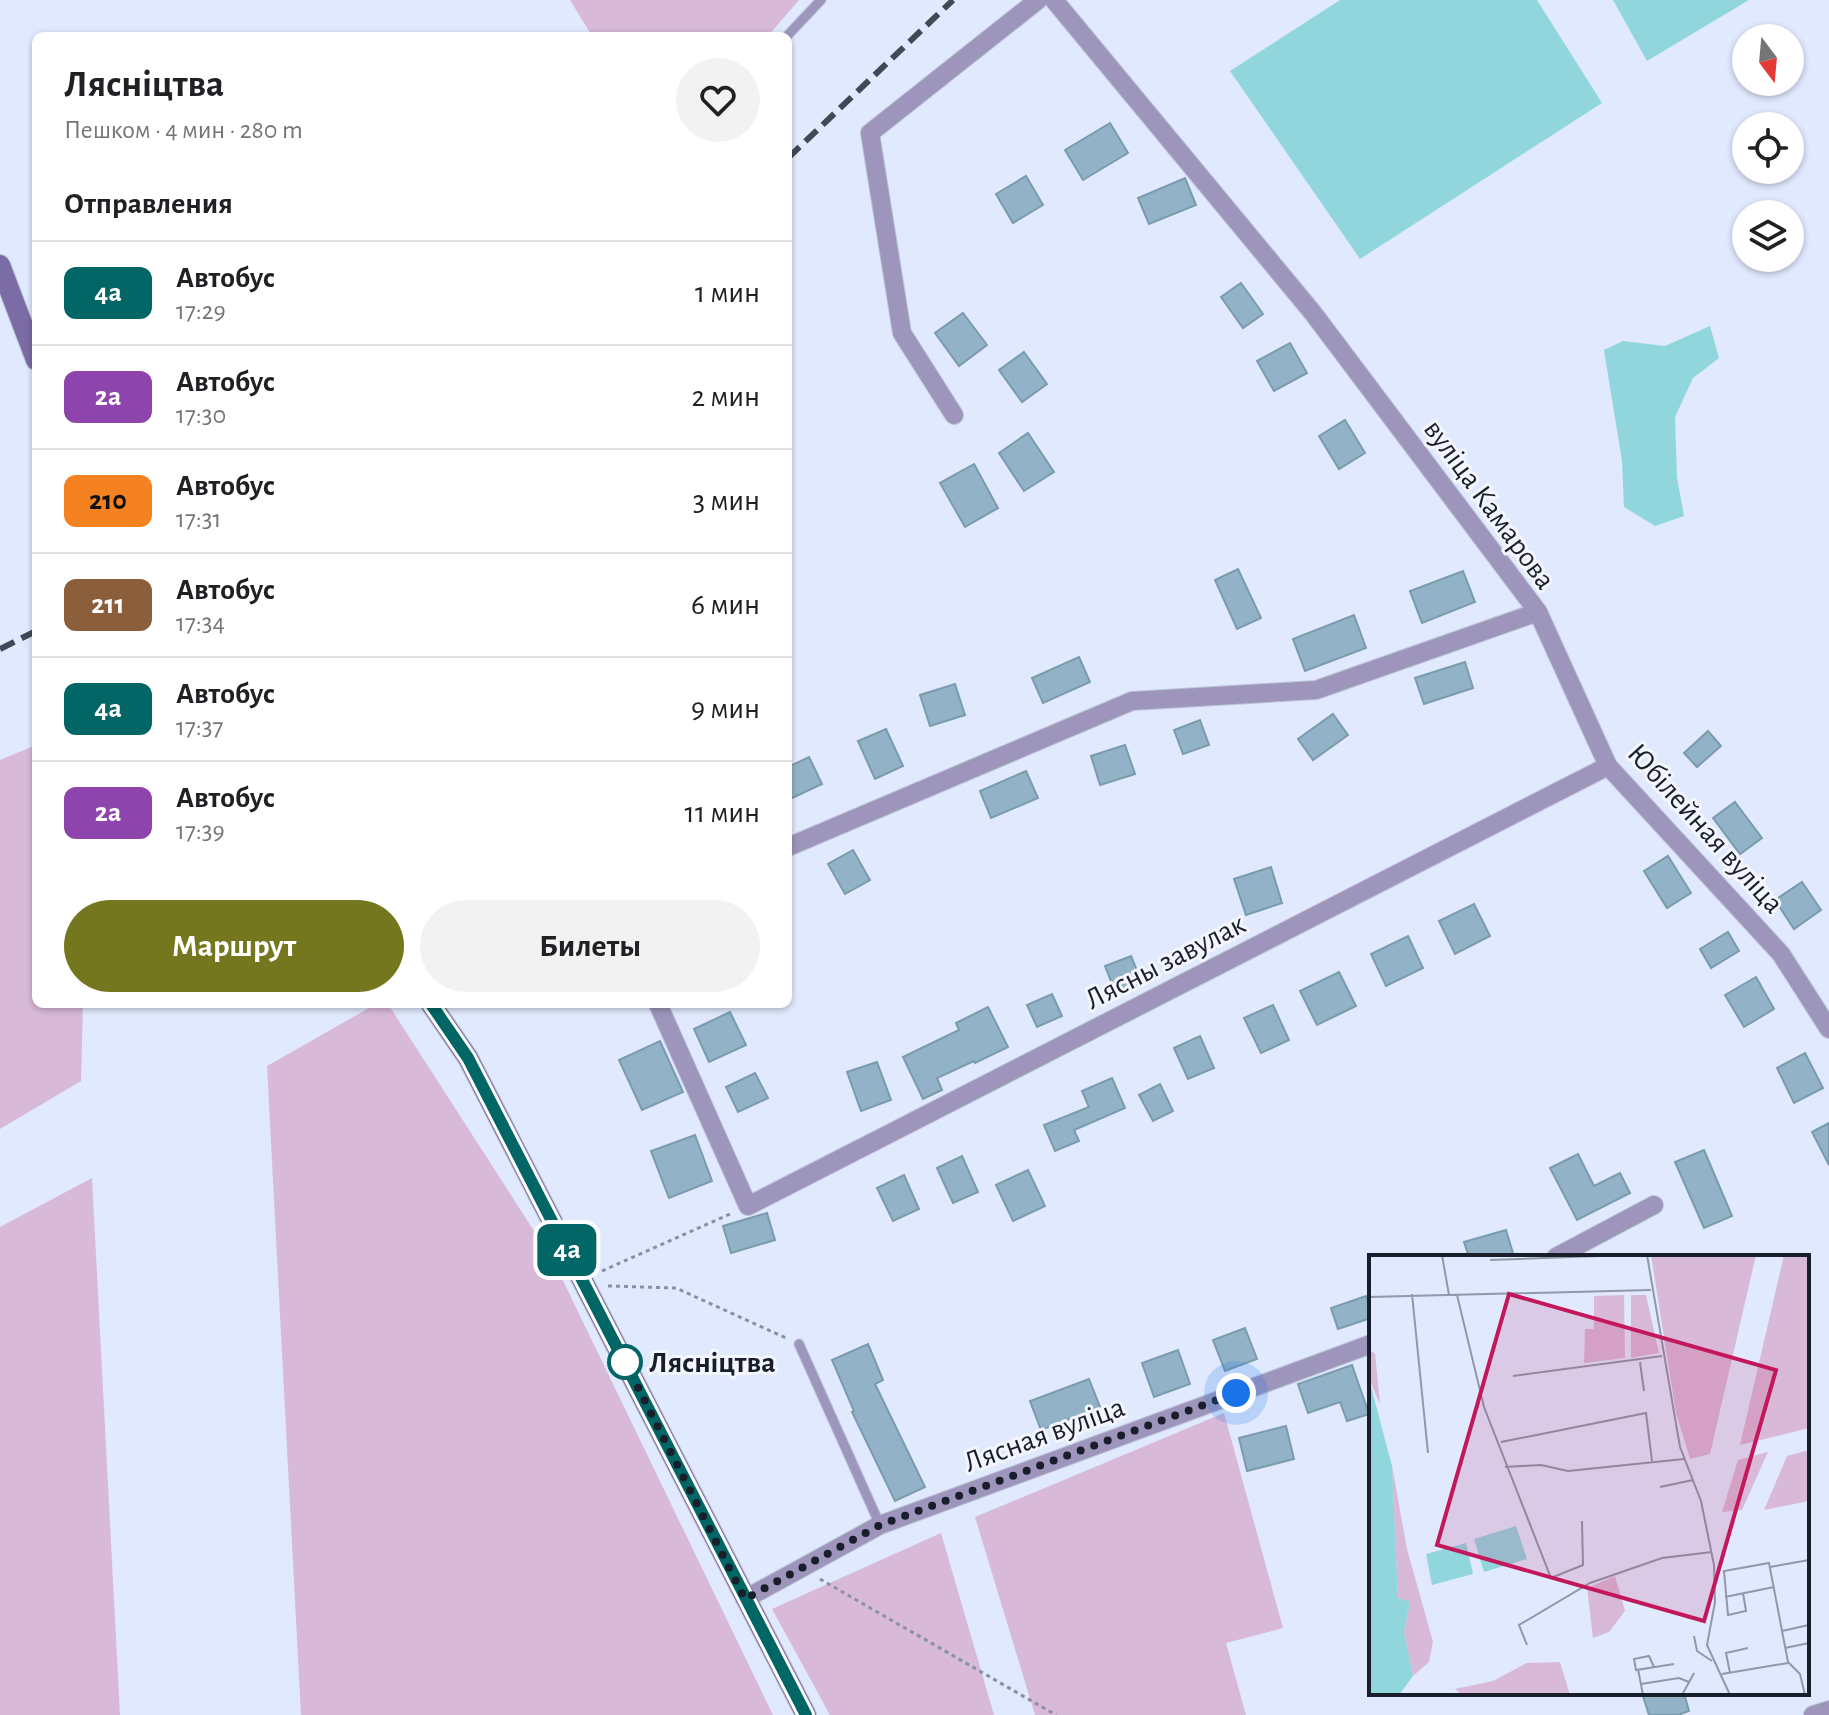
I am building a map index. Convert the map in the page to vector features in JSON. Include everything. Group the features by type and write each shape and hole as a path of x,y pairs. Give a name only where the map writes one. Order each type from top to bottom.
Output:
{"main road":[{"path":"0,265 32,349"},
{"path":"434,1008 468,1058 806,1715"}],"street":[{"path":"954,415 902,333 870,133 1038,0"},
{"name":"вуліца Камарова","path":"792,845 1132,701 1316,690 1538,612 1313,313 1054,0"},
{"name":"Юбілейная вуліца","path":"1538,612 1608,766 1781,954 1829,1029"},
{"name":"Лясны завулак","path":"748,1206 1608,766"},
{"path":"660,1008 748,1206"},
{"path":"1560,1255 1654,1205"},
{"name":"Лясная вуліца","path":"745,1599 880,1525 1369,1345"},
{"path":"1813,1715 1829,1710"}],"lane":[{"path":"791,32 821,0"},
{"path":"799,1344 880,1525"}],"path":[{"path":"597,1273 748,1206"},
{"path":"604,1286 676,1288 799,1344"},
{"path":"803,1569 1056,1715"}],"shaded area":[{"path":"570,0 799,0 771,32 590,32"},
{"path":"1340,0 1537,0 1602,103 1360,259 1230,71"},
{"path":"1613,0 1749,0 1647,61"},
{"path":"1710,326 1719,358 1693,378 1675,417 1677,477 1684,516 1655,526 1624,507 1622,461 1604,350 1623,341 1665,346"},
{"path":"32,747 32,1008 83,1008 81,1081 0,1129 0,760"},
{"path":"369,1008 391,1008 554,1262 773,1715 301,1715 267,1066"},
{"path":"92,1178 120,1715 0,1715 0,1227"},
{"path":"1224,1413 1283,1628 1226,1643 1246,1715 1035,1715 975,1517"},
{"path":"941,1533 994,1715 830,1715 772,1609"}],"building":[{"path":"1110,123 1128,153 1083,180 1065,150"},
{"path":"1026,176 1043,205 1013,223 996,194"},
{"path":"1185,178 1196,205 1149,224 1138,198"},
{"path":"1241,283 1263,314 1243,328 1221,297"},
{"path":"963,313 987,345 959,366 935,333"},
{"path":"1290,343 1307,373 1274,391 1257,361"},
{"path":"1024,352 1047,384 1022,402 999,370"},
{"path":"1345,420 1365,453 1339,469 1319,436"},
{"path":"1028,433 1054,472 1024,491 999,453"},
{"path":"974,464 998,508 965,527 940,483"},
{"path":"1238,569 1261,618 1237,629 1215,580"},
{"path":"1463,571 1475,602 1422,623 1410,591"},
{"path":"1354,615 1366,648 1305,671 1293,639"},
{"path":"1079,657 1090,682 1043,703 1032,678"},
{"path":"1465,662 1473,688 1424,704 1415,678"},
{"path":"955,684 965,715 930,726 920,695"},
{"path":"1333,714 1348,735 1313,760 1298,739"},
{"path":"1200,720 1209,745 1183,754 1174,730"},
{"path":"886,729 903,766 875,779 858,741"},
{"path":"1708,731 1721,746 1697,767 1684,753"},
{"path":"1125,745 1135,774 1100,785 1091,756"},
{"path":"809,757 822,784 792,798 792,765"},
{"path":"1026,771 1038,798 991,818 980,791"},
{"path":"1735,802 1762,838 1740,854 1713,818"},
{"path":"853,850 870,880 845,894 828,864"},
{"path":"1668,856 1691,893 1667,908 1644,871"},
{"path":"1271,867 1282,903 1246,915 1234,879"},
{"path":"1802,882 1821,910 1794,929 1775,900"},
{"path":"1474,904 1490,936 1455,954 1439,921"},
{"path":"1728,932 1739,951 1711,968 1700,949"},
{"path":"1408,936 1423,968 1386,986 1371,954"},
{"path":"1131,956 1142,983 1116,994 1105,966"},
{"path":"1339,972 1356,1006 1317,1025 1300,991"},
{"path":"1756,977 1774,1009 1744,1027 1725,995"},
{"path":"1052,994 1062,1016 1037,1027 1027,1005"},
{"path":"1273,1005 1289,1040 1261,1053 1244,1018"},
{"path":"988,1007 1008,1047 937,1078 942,1090 923,1099 903,1057 959,1030 956,1023"},
{"path":"730,1012 746,1045 709,1062 694,1029"},
{"path":"1200,1036 1214,1068 1188,1079 1174,1048"},
{"path":"660,1041 683,1092 642,1110 619,1060"},
{"path":"1805,1053 1823,1088 1794,1103 1777,1068"},
{"path":"877,1062 891,1100 861,1111 847,1072"},
{"path":"755,1073 768,1098 738,1112 726,1087"},
{"path":"1112,1078 1125,1108 1074,1130 1079,1141 1055,1151 1044,1125 1089,1107 1082,1091"},
{"path":"1160,1084 1173,1111 1153,1121 1139,1095"},
{"path":"1829,1123 1829,1165 1812,1132"},
{"path":"695,1135 712,1181 669,1198 651,1151"},
{"path":"1704,1150 1732,1216 1704,1228 1675,1162"},
{"path":"1578,1154 1594,1186 1620,1173 1630,1193 1577,1220 1550,1168"},
{"path":"962,1156 978,1192 953,1203 937,1168"},
{"path":"1028,1170 1045,1206 1013,1221 996,1185"},
{"path":"904,1175 919,1209 893,1221 877,1188"},
{"path":"767,1213 775,1240 731,1253 723,1226"},
{"path":"1506,1230 1513,1253 1468,1255 1464,1242"},
{"path":"1366,1296 1369,1319 1338,1329 1331,1308"},
{"path":"1245,1328 1257,1359 1225,1371 1213,1340"},
{"path":"868,1344 883,1380 875,1384 925,1487 895,1501 852,1412 832,1360"},
{"path":"1178,1350 1190,1384 1154,1397 1142,1363"},
{"path":"1352,1365 1369,1414 1347,1421 1340,1402 1308,1413 1298,1384"},
{"path":"1089,1379 1100,1407 1041,1430 1030,1401"},
{"path":"1286,1426 1294,1459 1247,1471 1239,1438"},
{"path":"1643,1695 1685,1695 1689,1711 1678,1715 1649,1715"}],"railway":[{"path":"792,154 953,0"},
{"path":"0,649 32,633"}],"bus line":[{"name":"4а","path":"434,1008 468,1058 806,1715"}],"place":[{"name":"Лясніцтва","path":"625,1362"}],"route":[{"path":"625,1362 745,1599 880,1525 1236,1393"}]}
